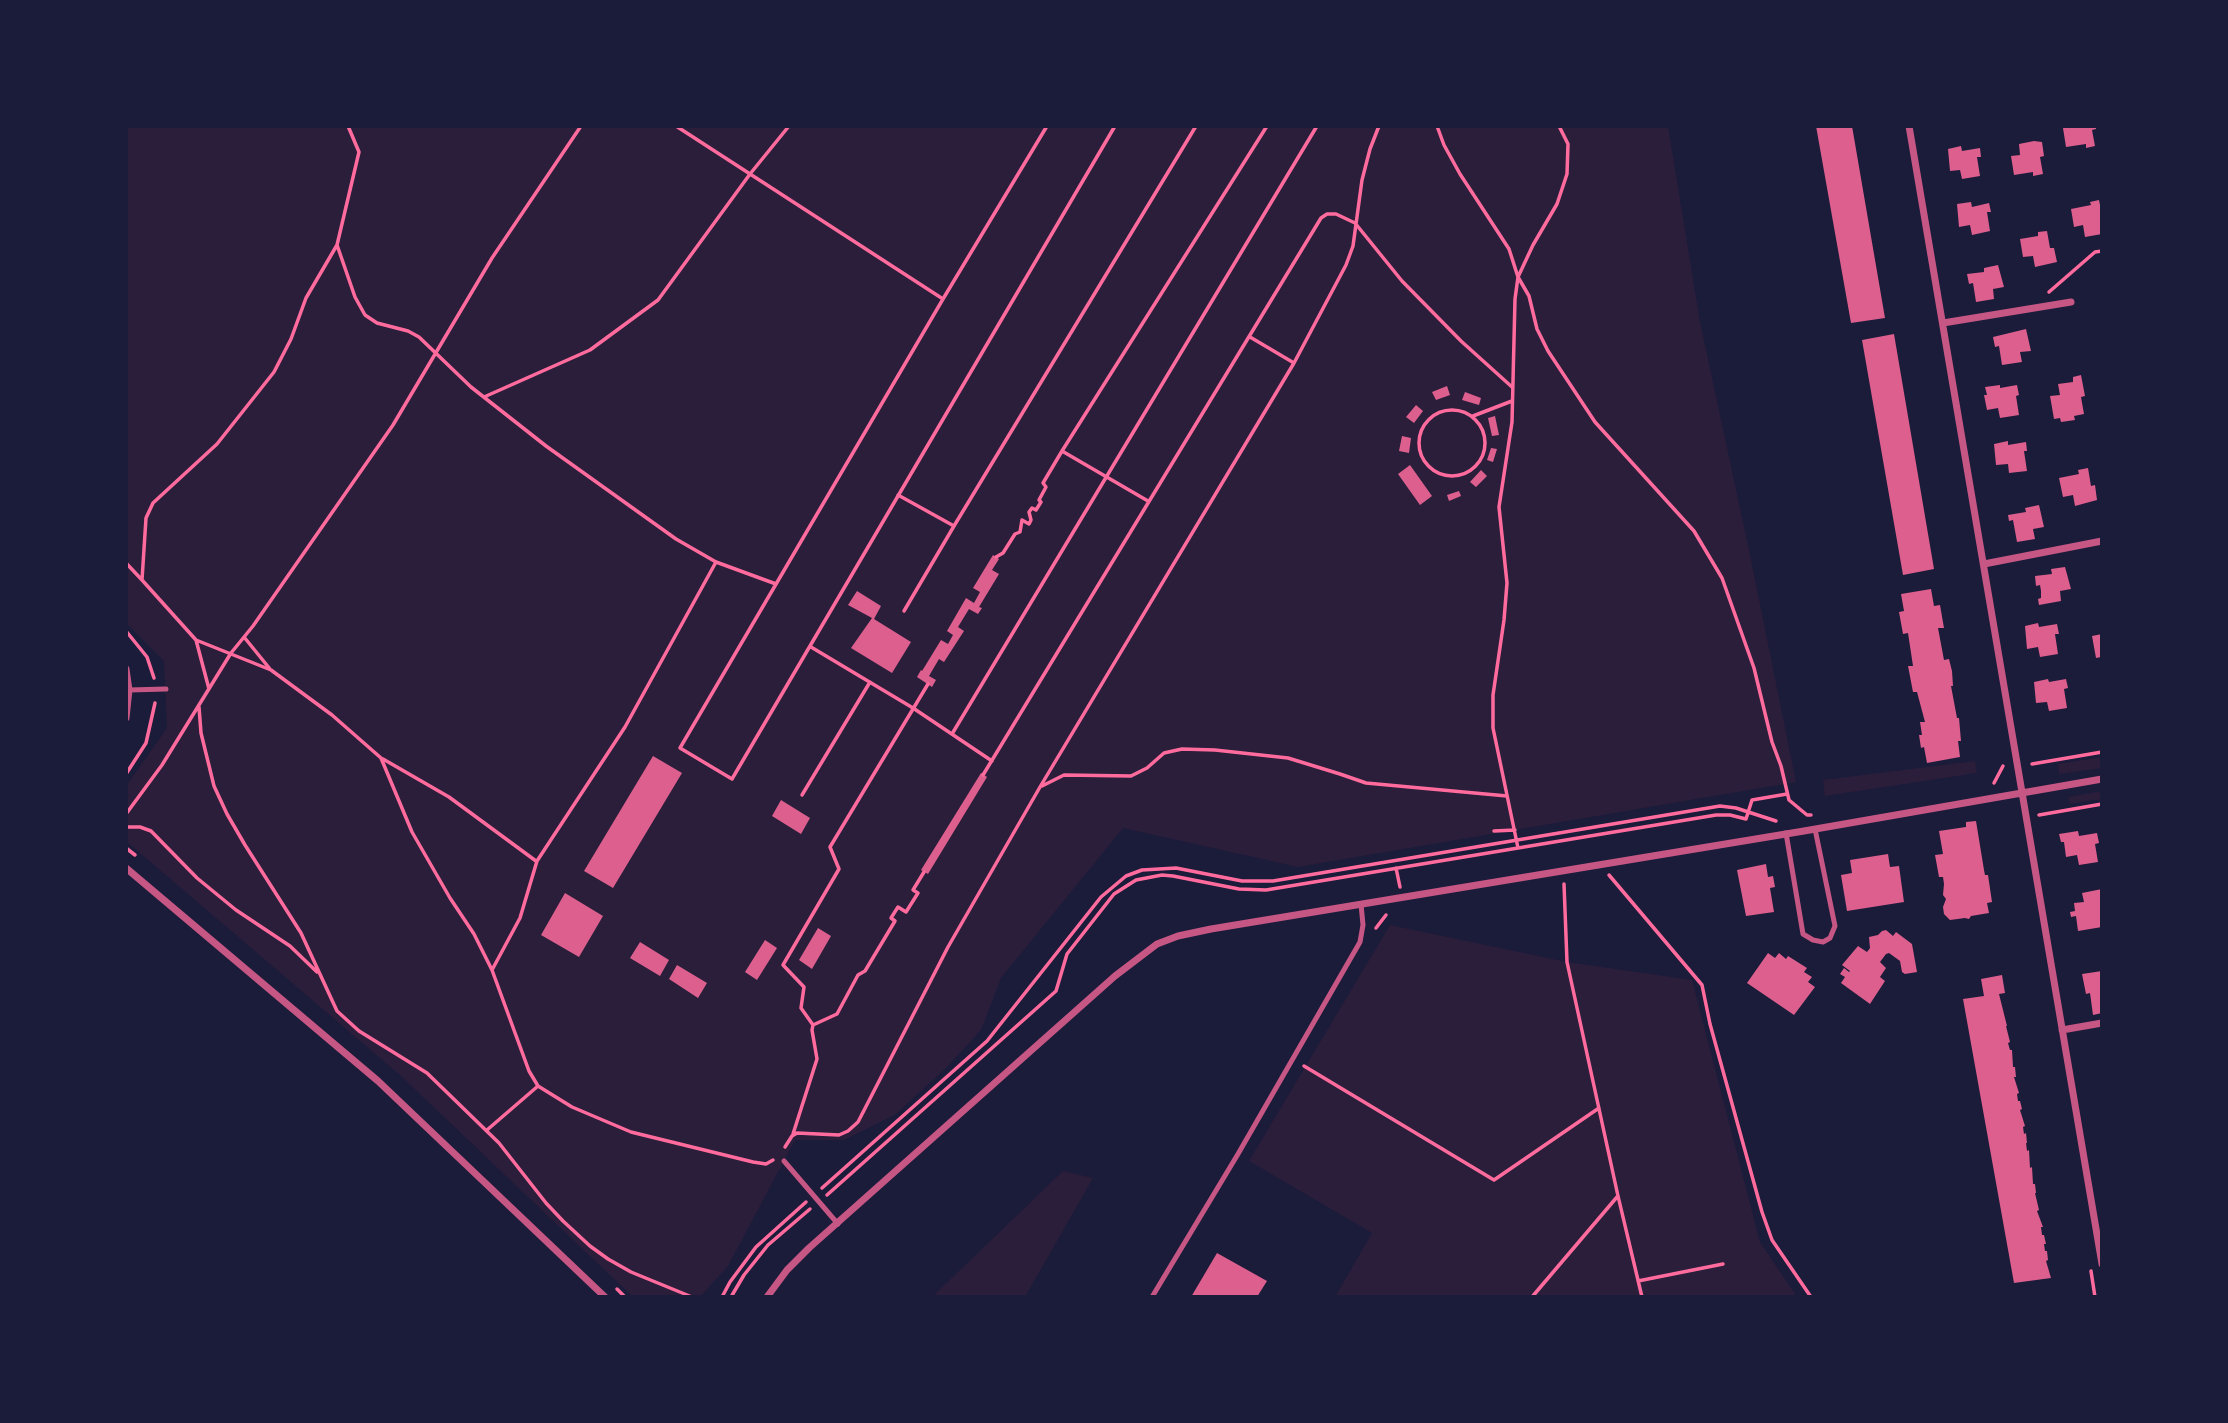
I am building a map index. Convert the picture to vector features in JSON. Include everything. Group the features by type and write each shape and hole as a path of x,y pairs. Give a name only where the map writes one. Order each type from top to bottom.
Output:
{"street":[{"path":"1909,126 2102,1264"},
{"path":"1943,323 2071,302"},
{"path":"1984,564 2102,541"},
{"path":"126,669 129,690 126,718"},
{"path":"767,1297 787,1269 1115,976 1157,944 1211,929 2102,779"},
{"path":"126,868 378,1081 605,1297"},
{"path":"2062,1030 2102,1023"}],"lane":[{"path":"129,690 166,689"},
{"path":"1786,833 1803,934 1823,942 1830,938 1835,926 1815,829"},
{"path":"1152,1297 1294,1060 1360,942 1363,925 1361,904"},
{"path":"781,1159 838,1224"}],"path":[{"path":"142,580 146,518 153,503 217,444 274,372 306,298 337,245 359,152 348,126"},
{"path":"126,814 162,765 231,653 393,425 492,258 581,126"},
{"path":"676,126 943,299"},
{"path":"484,397 590,350 658,300 750,174 789,126"},
{"path":"1047,126 680,748 732,779 1115,126"},
{"path":"904,611 1196,126"},
{"path":"996,557 1003,553 1015,534 1020,532 1022,520 1029,524 1029,512 1032,508 1036,510 1041,502 1039,500 1046,487 1043,483 1062,451 1267,126"},
{"path":"952,734 1317,126"},
{"path":"792,1136 803,1133 839,1135 858,1122 948,947 1040,787 1294,362 1346,265 1353,246 1370,149 1379,126"},
{"path":"1437,126 1460,174 1509,249 1518,277 1529,296 1537,329 1548,351 1595,422 1694,531 1722,578 1754,668 1789,800 1807,815 1821,813"},
{"path":"1518,848 1493,728 1493,695 1507,583 1499,507 1512,422 1514,299 1518,277 1557,204 1567,174 1568,144 1559,126"},
{"path":"984,775 1321,218 1327,214 1336,214 1355,223 1402,281 1461,341 1512,387"},
{"path":"337,245 355,297 365,314 377,323 408,331 419,337 484,397 676,539 716,562 776,584"},
{"path":"2030,308 2095,252 2102,251"},
{"path":"1250,337 1294,362"},
{"path":"1472,416 1485,436 1485,447 1474,468 1453,477 1441,475 1431,469 1419,452 1418,441 1425,422 1433,415 1453,409 1472,416 1512,401"},
{"path":"1062,451 1148,501"},
{"path":"898,495 954,526"},
{"path":"492,970 520,918 537,861 625,727 716,562"},
{"path":"126,563 196,640 209,689"},
{"path":"244,636 271,670"},
{"path":"196,640 271,670 332,715 381,758 449,797 537,861"},
{"path":"811,647 913,708 992,761"},
{"path":"802,795 870,682"},
{"path":"381,758 412,832 474,934 492,970 529,1071 538,1086 572,1107 654,1140 766,1164 781,1159 792,1136 817,1059 813,1025 801,1008 804,987 783,965 839,869 830,847 928,684"},
{"path":"199,705 204,752 218,795 245,845 301,933 337,1011 359,1031 427,1073 507,1152 546,1203 590,1246 631,1272 692,1297"},
{"path":"1040,787 1064,775 1131,776 1147,768 1164,754 1182,749 1288,758 1366,783 1507,796"},
{"path":"1993,784 2003,768 2001,754"},
{"path":"730,1297 768,1245 1056,990 1067,954 1114,894 1136,880 1162,875 1266,890 1716,815 1746,819 1752,800 1787,794"},
{"path":"2027,817 2102,804"},
{"path":"722,1297 756,1247 987,1041 1101,897 1126,876 1142,870 1176,867 1242,881 1273,881 1720,806 1748,812 1804,831"},
{"path":"126,827 140,827 151,831 197,878 236,910 290,946 318,973"},
{"path":"1494,831 1515,830"},
{"path":"1599,864 1702,985 1710,1024 1762,1212 1772,1240 1811,1297"},
{"path":"1563,870 1567,962 1642,1297"},
{"path":"813,1025 837,1014 858,975 865,971 894,921 891,918 898,906 906,912 918,893 913,890 924,872"},
{"path":"1294,1060 1494,1180 1599,1108"},
{"path":"486,1130 538,1086"},
{"path":"1532,1297 1618,1196"},
{"path":"1639,1281 1723,1264"}],"shaded area":[{"path":"126,126 1668,126 1700,322 1796,782 1298,867 1123,828 1001,978 981,1030 947,1067 895,1115 844,1140 795,1140 728,1266 700,1297 633,1297 401,1076 126,841 126,786 167,728 164,661 126,623"},
{"path":"2102,757 2102,768 2059,774 2058,764"},
{"path":"1975,761 1977,773 1825,796 1823,780"},
{"path":"2102,791 2102,799 2070,804 2068,797"},
{"path":"1390,925 1567,962 1692,980 1760,1242 1797,1297 1335,1297 1372,1233 1249,1161"},
{"path":"1063,1171 1093,1178 1025,1297 932,1297"}],"building":[{"path":"1816,126 1852,126 1885,318 1851,323"},
{"path":"2096,126 2096,129 2092,130 2095,146 2086,148 2086,144 2066,147 2063,128"},
{"path":"2042,142 2044,156 2040,157 2043,174 2033,176 2033,172 2014,175 2011,156 2020,155 2019,144"},
{"path":"1961,146 1962,151 1980,148 1981,157 1977,157 1980,176 1962,179 1960,170 1950,171 1948,149"},
{"path":"2099,200 2102,234 2085,237 2083,225 2074,227 2071,209 2091,205 2090,202"},
{"path":"1971,202 1972,207 1989,203 1991,212 1987,212 1990,231 1972,235 1970,225 1959,227 1957,204"},
{"path":"2047,231 2050,248 2054,248 2057,262 2035,267 2033,256 2023,257 2020,239 2038,236 2038,232"},
{"path":"1998,265 2004,287 1993,289 1994,299 1976,302 1973,283 1969,284 1967,274 1984,272 1984,268"},
{"path":"2026,329 2031,351 2020,352 2022,362 2002,365 1999,346 1995,347 1993,337"},
{"path":"1894,334 1934,569 1903,575 1862,340"},
{"path":"2081,375 2085,396 2081,397 2084,414 2074,416 2075,420 2061,422 2060,418 2054,419 2050,396 2060,395 2058,384 2073,382 2073,377"},
{"path":"2000,385 2000,388 2017,385 2019,415 2000,418 1998,408 1987,410 1985,387"},
{"path":"1447,386 1450,395 1436,400 1432,392"},
{"path":"1465,392 1481,398 1479,405 1462,400"},
{"path":"1416,405 1423,411 1414,423 1406,417"},
{"path":"1495,416 1499,435 1492,436 1488,418"},
{"path":"1402,436 1411,438 1409,453 1399,451"},
{"path":"2008,441 2008,445 2026,442 2027,451 2024,451 2027,471 2009,473 2008,464 1996,465 1994,444"},
{"path":"1491,448 1497,449 1493,462 1487,460"},
{"path":"1410,465 1432,496 1420,505 1398,474"},
{"path":"2088,468 2091,486 2095,485 2097,500 2075,506 2073,495 2063,497 2059,478 2079,474 2078,470"},
{"path":"1481,470 1487,476 1476,487 1470,482"},
{"path":"1459,491 1461,496 1449,501 1447,495"},
{"path":"2039,505 2044,527 2033,529 2035,539 2017,542 2013,520 2009,521 2008,515 2026,512 2025,508"},
{"path":"993,555 999,559 992,570 999,574 979,607 982,608 978,614 969,609 958,627 964,631 944,662 939,659 929,676 936,680 932,687 917,677 941,640 948,644 953,635 947,631 966,598 974,603 980,592 973,588"},
{"path":"2065,567 2071,589 2060,591 2061,601 2039,605 2041,591 2040,585 2036,586 2035,576 2052,574 2051,569"},
{"path":"1931,589 1934,606 1940,605 1944,628 1938,628 1944,660 1949,659 1952,671 1951,686 1959,718 1961,741 1958,741 1960,757 1927,763 1919,735 1922,735 1920,722 1925,722 1917,692 1913,692 1908,666 1913,666 1908,633 1903,634 1899,612 1904,611 1901,594"},
{"path":"857,591 881,606 874,619 911,642 892,673 851,648 872,618 848,605"},
{"path":"2038,623 2039,627 2057,624 2059,634 2055,634 2058,654 2040,657 2038,647 2027,649 2025,626"},
{"path":"2102,634 2101,657 2096,658 2092,636"},
{"path":"2048,679 2049,682 2066,679 2068,688 2064,689 2067,708 2049,711 2047,702 2036,703 2034,682"},
{"path":"653,756 682,773 613,888 584,871"},
{"path":"981,773 987,777 928,874 921,870"},
{"path":"781,800 810,818 801,834 772,816"},
{"path":"1976,821 1992,902 1987,903 1989,913 1971,916 1969,919 1950,920 1944,914 1946,899 1943,895 1943,877 1939,877 1935,855 1943,854 1939,831 1966,827 1966,822"},
{"path":"2078,831 2079,836 2097,833 2099,843 2095,844 2098,862 2079,865 2077,855 2066,857 2064,842 2061,842 2059,834"},
{"path":"1888,854 1890,867 1899,866 1904,902 1847,911 1841,875 1852,873 1850,860"},
{"path":"1766,864 1768,877 1773,876 1775,887 1770,888 1774,912 1746,916 1737,870"},
{"path":"2102,889 2102,927 2078,931 2076,916 2071,917 2070,912 2075,911 2074,903 2084,902 2082,893"},
{"path":"565,893 603,916 579,957 541,935"},
{"path":"818,928 831,936 812,969 799,960"},
{"path":"1886,930 1893,936 1896,932 1912,944 1917,972 1905,974 1900,961 1889,953 1886,954 1880,962 1886,968 1880,977 1885,981 1870,1004 1841,983 1845,977 1840,974 1844,968 1850,971 1842,965 1858,946 1867,952 1870,948 1869,937"},
{"path":"765,940 777,948 757,980 745,972"},
{"path":"640,942 669,960 660,976 630,958"},
{"path":"1768,953 1775,958 1779,953 1786,959 1788,956 1807,968 1804,972 1812,977 1808,982 1815,987 1794,1015 1747,983"},
{"path":"677,965 707,983 698,998 669,979"},
{"path":"2102,971 2102,1013 2093,1015 2090,993 2086,994 2082,974"},
{"path":"2002,975 2005,993 1999,994 2010,1042 2008,1043 2012,1050 2018,1101 2022,1109 2024,1134 2026,1133 2039,1210 2037,1211 2043,1227 2046,1261 2051,1278 2014,1283 1963,999 1984,996 1981,979"},
{"path":"1217,1253 1267,1281 1257,1297 1191,1297"}]}
